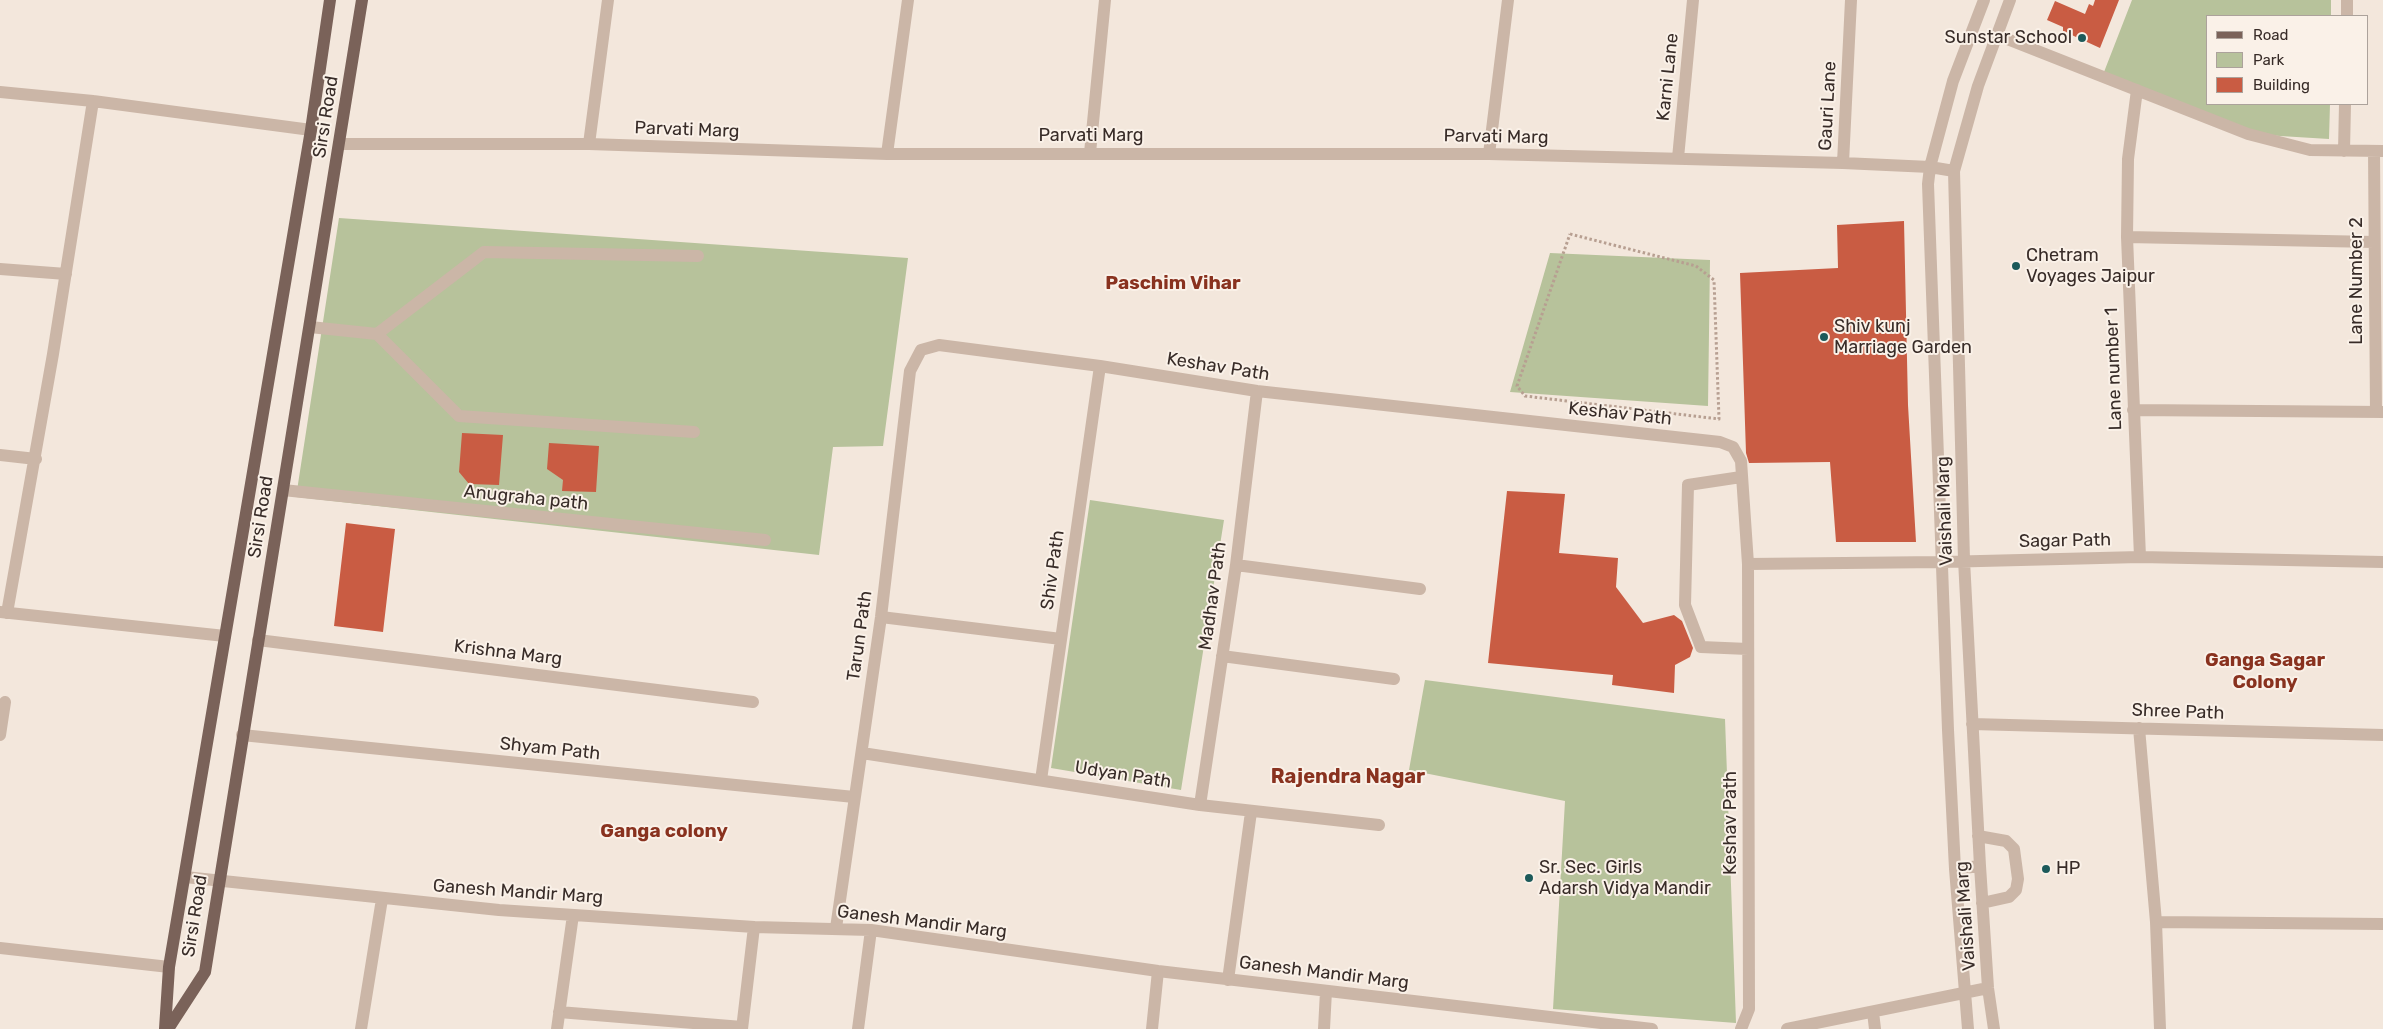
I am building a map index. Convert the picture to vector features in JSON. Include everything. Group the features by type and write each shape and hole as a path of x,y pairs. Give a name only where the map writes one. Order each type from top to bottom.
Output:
{"main road":[{"name":"Sirsi Road","path":"167,1029 170,967 311,130 330,0"},
{"name":"Sirsi Road","path":"167,1029 204,972 362,0"}],"street":[{"path":"589,144 608,0"},
{"path":"887,154 908,0"},
{"path":"1090,153 1105,0"},
{"path":"1489,154 1508,0"},
{"name":"Karni Lane","path":"1678,158 1693,0"},
{"name":"Gauri Lane","path":"1852,0 1843,163 1930,167 1954,171"},
{"name":"Vaishali Marg","path":"1968,1029 1955,869 1941,562 1928,194 1930,167 1954,81 1984,0"},
{"name":"Vaishali Marg","path":"1994,1029 1988,988 1982,903 1964,560 1954,171 1978,86 2010,0"},
{"path":"2347,15 2348,0"},
{"path":"1997,35 2248,134 2310,150 2379,151"},
{"name":"Lane number 1","path":"2137,90 2128,159 2127,237 2140,557"},
{"path":"0,92 93,101 311,130"},
{"path":"93,101 36,459 4,613 225,636"},
{"path":"2344,150 2345,105"},
{"name":"Parvati Marg","path":"339,144 589,144 887,154 1489,154 1843,163"},
{"name":"Lane Number 2","path":"2379,151 2374,242 2379,412"},
{"path":"2127,237 2374,242"},
{"path":"377,334 484,252 698,256"},
{"path":"0,269 66,274"},
{"path":"310,327 377,334 459,416 694,432"},
{"name":"Keshav Path","path":"922,350 938,345 1100,366 1257,391 1720,442 1733,446 1740,461 1748,564 1749,1009 1741,1029"},
{"name":"Tarun Path","path":"836,928 881,618 910,370 922,350"},
{"name":"Shiv Path","path":"1040,780 1100,366"},
{"name":"Madhav Path","path":"1200,806 1236,565 1257,391"},
{"path":"2133,410 2379,412"},
{"path":"0,455 36,459"},
{"path":"1741,477 1688,485 1685,605 1701,647 1748,649"},
{"name":"Anugraha path","path":"283,490 765,540"},
{"name":"Sagar Path","path":"1748,564 2140,557 2383,562"},
{"path":"1236,565 1420,589"},
{"path":"881,618 1061,639"},
{"name":"Krishna Marg","path":"258,640 753,702"},
{"path":"1222,656 1394,679"},
{"path":"0,735 5,702"},
{"name":"Shree Path","path":"1972,724 2383,735"},
{"path":"2139,728 2156,922 2160,1029"},
{"name":"Shyam Path","path":"242,735 854,797"},
{"name":"Udyan Path","path":"862,752 1200,806 1379,825"},
{"path":"1228,980 1251,812"},
{"path":"1978,836 2006,841 2014,849 2018,879 2016,890 2009,897 1982,903"},
{"path":"1955,869 1980,866"},
{"name":"Ganesh Mandir Marg","path":"185,877 382,899 573,915 754,927 871,930 1228,980 1652,1029"},
{"path":"361,1029 382,899"},
{"path":"557,1029 573,915"},
{"path":"2156,922 2383,924"},
{"path":"559,1012 742,1028 754,927"},
{"path":"858,1029 871,930"},
{"path":"0,948 170,967"},
{"path":"1152,1029 1158,971"},
{"path":"1787,1029 1988,988"},
{"path":"1324,1029 1326,991"},
{"path":"1873,1012 1875,1029"}],"path":[{"path":"1570,234 1696,266 1714,280 1719,419 1525,396 1517,386 1570,234"}],"green space":[{"path":"2132,0 2331,0 2331,15 2206,15 2206,105 2330,105 2329,139 2264,135 2104,72"},
{"path":"339,218 908,258 883,446 833,447 819,555 296,497"},
{"path":"1550,253 1710,260 1708,406 1510,392"},
{"path":"1090,500 1224,520 1181,790 1051,768"},
{"path":"1425,680 1725,719 1736,1023 1553,1009 1565,801 1409,770"}],"building":[{"path":"2095,0 2119,0 2100,48 2063,31 2063,27 2047,20 2055,1 2085,14 2089,4 2093,6"},
{"name":"Shiv kunj Marriage Garden","path":"1904,221 1908,405 1916,542 1836,542 1830,462 1749,463 1746,453 1740,273 1838,268 1837,225"},
{"path":"462,433 503,435 499,485 469,484 459,472"},
{"path":"549,443 599,446 596,492 562,491 563,480 547,469"},
{"path":"1507,491 1565,494 1559,553 1618,558 1616,587 1643,623 1674,615 1682,621 1693,648 1690,657 1675,665 1674,693 1612,685 1613,675 1488,663"},
{"path":"346,523 395,529 383,632 334,626"}],"place":[{"name":"Sunstar School","path":"2082,38"},
{"name":"Chetram Voyages Jaipur","path":"2016,266"},
{"name":"Shiv kunj Marriage Garden","path":"1824,337"},
{"name":"HP","path":"2046,869"},
{"name":"Sr. Sec. Girls Adarsh Vidya Mandir","path":"1529,878"}],"district":[{"name":"Paschim Vihar","path":"1173,284"},
{"name":"Ganga Sagar Colony","path":"2265,672"},
{"name":"Rajendra Nagar","path":"1348,777"},
{"name":"Ganga colony","path":"664,832"}]}
